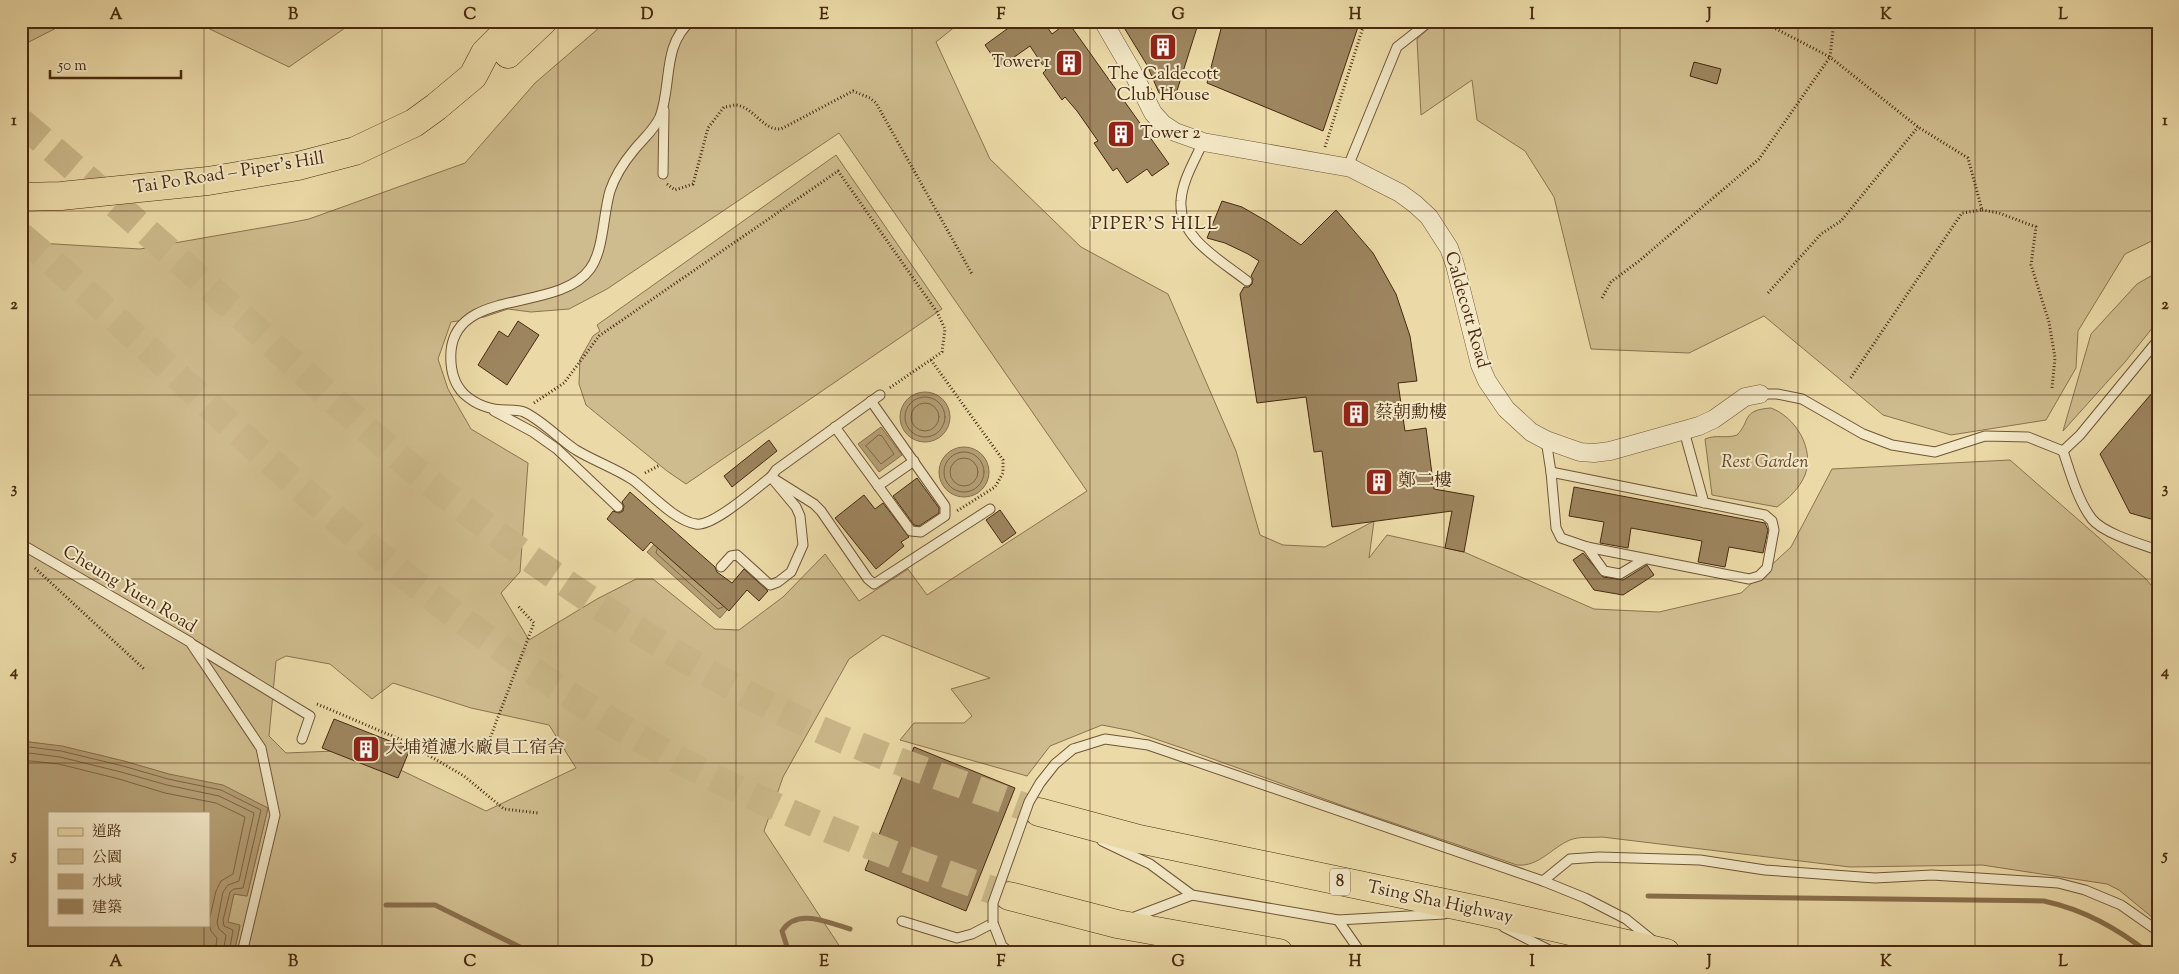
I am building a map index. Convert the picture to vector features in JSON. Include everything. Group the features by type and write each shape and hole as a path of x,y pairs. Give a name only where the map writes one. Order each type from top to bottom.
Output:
{"main road":[{"name":"Tai Po Road – Piper's Hill","path":"472,76 485,53 517,21"},
{"name":"Tai Po Road – Piper's Hill","path":"21,197 61,196 180,185 328,160 384,139 414,123 472,76 496,65 543,21"},
{"name":"Tsing Sha Highway","path":"1039,812 1139,839 1483,911 1667,953"},
{"path":"1009,896 1117,924 1279,953"}],"street":[{"name":"Caldecott Road","path":"1103,21 1129,64 1153,113 1163,124 1175,132 1188,139 1351,168 1400,193 1429,217 1440,232 1455,265 1480,365 1487,381 1506,409 1531,432 1572,450 1594,453 1699,426 1714,419 1744,397 1760,394"}],"lane":[{"path":"663,174 664,101 667,74 674,46 681,29 691,21"},
{"path":"1351,168 1351,158 1397,46 1430,21"},
{"path":"618,506 556,449 533,432 467,397 457,384 451,360 451,348 463,323 474,314 540,295 559,292 580,280 591,268 598,250 610,192 627,158 653,130 660,117 664,101"},
{"path":"1203,142 1183,190 1181,201 1185,223 1198,242 1247,282"},
{"path":"2063,451 2080,435 2158,340"},
{"path":"1760,394 1777,394 1802,399 1863,434 1892,445 1935,452 1985,436 2028,437 2063,451 2075,486 2092,520 2120,537 2158,550"},
{"path":"492,410 523,411 576,450 628,477 680,517 692,523 707,523 771,477 776,470 880,395"},
{"path":"835,427 911,531 921,532 944,516 946,506 871,401"},
{"path":"1684,431 1704,503"},
{"path":"1546,440 1556,528 1561,538 1587,547 1749,578 1759,576 1767,568 1774,530 1772,521 1764,515 1550,472"},
{"path":"878,486 914,461"},
{"path":"771,477 814,504 868,579 874,584 990,509"},
{"path":"721,567 731,556 738,555 770,585 778,582 791,572 803,545 800,516 796,507 771,477"},
{"name":"Cheung Yuen Road","path":"21,544 190,642 261,748 275,814 242,953"},
{"path":"1587,547 1604,571 1620,574 1645,559"},
{"path":"190,642 310,716 302,739"},
{"path":"1011,953 1002,946 993,923 993,903 1029,802 1040,783 1055,764 1073,749 1105,739 1148,746 1543,881 1585,898 1626,919 1667,953"},
{"path":"1039,812 1150,864 1192,895 1338,920 1483,911 1505,928 1555,953"},
{"path":"1543,881 1570,859 1599,857 1700,860 1765,870 1875,878 1932,875 2058,884 2085,890 2115,902 2158,931"},
{"path":"1117,924 1192,895"},
{"path":"902,920 957,938 972,934 993,923"},
{"path":"1338,920 1361,953"}],"path":[{"path":"1325,148 1365,21"},
{"path":"1761,21 1830,57 1918,127 1968,158 1982,210"},
{"path":"1602,298 1611,282 1639,261 1759,159 1830,57 1834,21"},
{"path":"663,174 666,184 675,190 692,184 708,128 724,107 737,105 756,115 771,129 781,130 853,91 870,98 876,103 972,274"},
{"path":"1768,293 1820,234 1840,221 1918,127"},
{"path":"523,411 564,383 598,336 838,171 944,326 942,352 880,395"},
{"path":"1850,379 1962,213 1982,210 1999,213 2036,227 2030,265 2049,322 2055,358 2052,388"},
{"path":"931,360 1003,460 1003,473 995,487 952,514 944,516"},
{"path":"28,563 144,668"},
{"path":"426,754 487,746 534,623 517,604"},
{"path":"314,703 404,741 464,776 504,809 538,812"}],"green space":[{"path":"21,21 70,21 21,46"},
{"path":"193,21 355,21 289,67"},
{"path":"607,21 962,21 936,42 990,159 1081,247 1168,294 1236,451 1260,535 1283,545 1325,547 1374,521 1369,558 1387,535 1464,552 1594,609 1659,612 1741,593 1791,547 1832,469 2010,460 2145,578 2158,593 2158,922 2119,890 2107,884 1982,865 1850,867 1602,837 1570,840 1532,863 1517,865 1132,731 1102,725 1050,746 1027,776 900,740 914,723 964,723 972,716 951,689 990,678 883,635 849,659 783,777 764,831 844,953 234,953 240,926 227,922 234,894 247,896 268,808 177,777 116,759 21,741 21,242 140,249 309,219 465,163 535,83","holes":["839,133 1087,491 927,595 908,569 859,601 825,554 783,597 739,630 715,629 653,579 636,579 597,599 529,640 501,593 520,572 528,463 471,429 448,389 438,359 451,322 484,317 508,309 531,312 569,309 607,289","286,656 330,664 372,699 393,683 471,708 549,725 576,768 486,811 359,750 286,753 269,736 276,661"]},
{"path":"1437,21 2158,21 2158,238 2125,254 2078,331 2076,368 2046,420 1951,435 1883,415 1764,316 1689,353 1591,349 1554,197 1525,151 1477,120 1472,80 1421,115 1417,39"},
{"path":"836,155 942,309 686,484 667,471 586,405 579,384 580,359 593,336 600,331 597,325"},
{"path":"2158,272 2158,321 2125,362 2063,431 2091,334 2137,284"},
{"name":"Rest Garden","path":"1771,408 1788,418 1801,435 1805,444 1807,465 1800,485 1790,497 1777,507 1712,495 1705,439 1737,435 1751,414 1761,409"}],"water":[{"path":"925,392 935,394 943,399 948,407 950,417 948,427 943,435 935,440 925,442 915,440 907,435 902,427 900,417 902,407 907,399 915,394"},
{"path":"881,427 902,455 879,472 858,444"},
{"path":"964,447 974,449 982,454 987,462 989,472 987,482 982,490 974,495 964,497 954,495 946,490 941,482 939,472 941,462 946,454 954,449"},
{"path":"660,538 733,603 720,618 647,552"},
{"path":"21,741 62,746 169,774 223,785 268,808 247,896 234,894 228,922 240,925 234,953 21,953"}],"building":[{"path":"1018,21 1043,21 1052,34 1068,22 1169,164 1152,176 1147,169 1127,183 1117,168 1113,171 1094,143 1098,141 1077,111 1065,97 1062,100 1043,73 1046,70 1030,46 1000,67 985,45"},
{"name":"The Caldecott Club House","path":"1120,21 1199,21 1175,97 1159,93 1147,65"},
{"path":"1223,21 1360,21 1323,131 1207,83"},
{"path":"1694,62 1721,69 1717,84 1690,76"},
{"path":"1222,201 1242,207 1301,245 1336,210 1373,253 1396,294 1410,336 1417,381 1398,383 1405,431 1426,428 1434,489 1474,496 1464,552 1445,548 1452,511 1332,527 1322,451 1314,452 1306,397 1257,403 1240,294 1244,287 1249,287 1252,284 1253,279 1251,276 1259,261 1225,243 1207,238"},
{"path":"518,321 539,335 507,385 478,365 499,331 508,337"},
{"path":"2158,386 2158,521 2130,513 2100,454"},
{"path":"769,440 777,451 732,487 724,476"},
{"path":"917,478 939,508 939,513 919,526 914,525 893,496"},
{"path":"1574,487 1765,523 1768,530 1763,553 1729,547 1725,567 1698,562 1702,541 1631,528 1628,548 1600,543 1604,522 1569,516"},
{"path":"630,492 715,567 717,572 732,583 744,569 768,591 759,601 747,590 729,611 651,542 643,551 607,519 613,511 619,513 623,511 624,506 622,502"},
{"path":"864,495 875,509 883,503 909,537 901,542 904,546 876,569 835,518"},
{"path":"1000,510 1016,533 1002,543 986,520"},
{"path":"1583,553 1603,577 1623,580 1647,565 1654,575 1623,595 1594,590 1573,560"},
{"name":"大埔道濾水廠員工宿舍","path":"334,719 410,749 398,778 322,748"},
{"path":"914,747 1015,788 966,911 865,870"}],"waterway":[{"path":"1648,896 2044,901 2073,909 2100,921 2149,953"},
{"path":"386,905 435,905 532,953"},
{"path":"789,953 782,931 788,924 796,920 814,919 850,929"}],"tunnel":[{"path":"21,122 396,454 478,520 587,598 700,668 775,709 886,757 1039,812"},
{"path":"21,236 101,306 295,483 367,545 465,622 567,694 650,744 699,771 749,795 852,838 1009,896"}],"place":[{"name":"The Caldecott Club House","path":"1163,47"},
{"name":"Tower 1","path":"1069,63"},
{"name":"Tower 2","path":"1121,134"},
{"name":"蔡朝勳樓","path":"1356,414"},
{"name":"鄭二樓","path":"1379,482"},
{"name":"大埔道濾水廠員工宿舍","path":"366,749"}],"district":[{"name":"PIPER'S HILL","path":"1155,224"}]}
